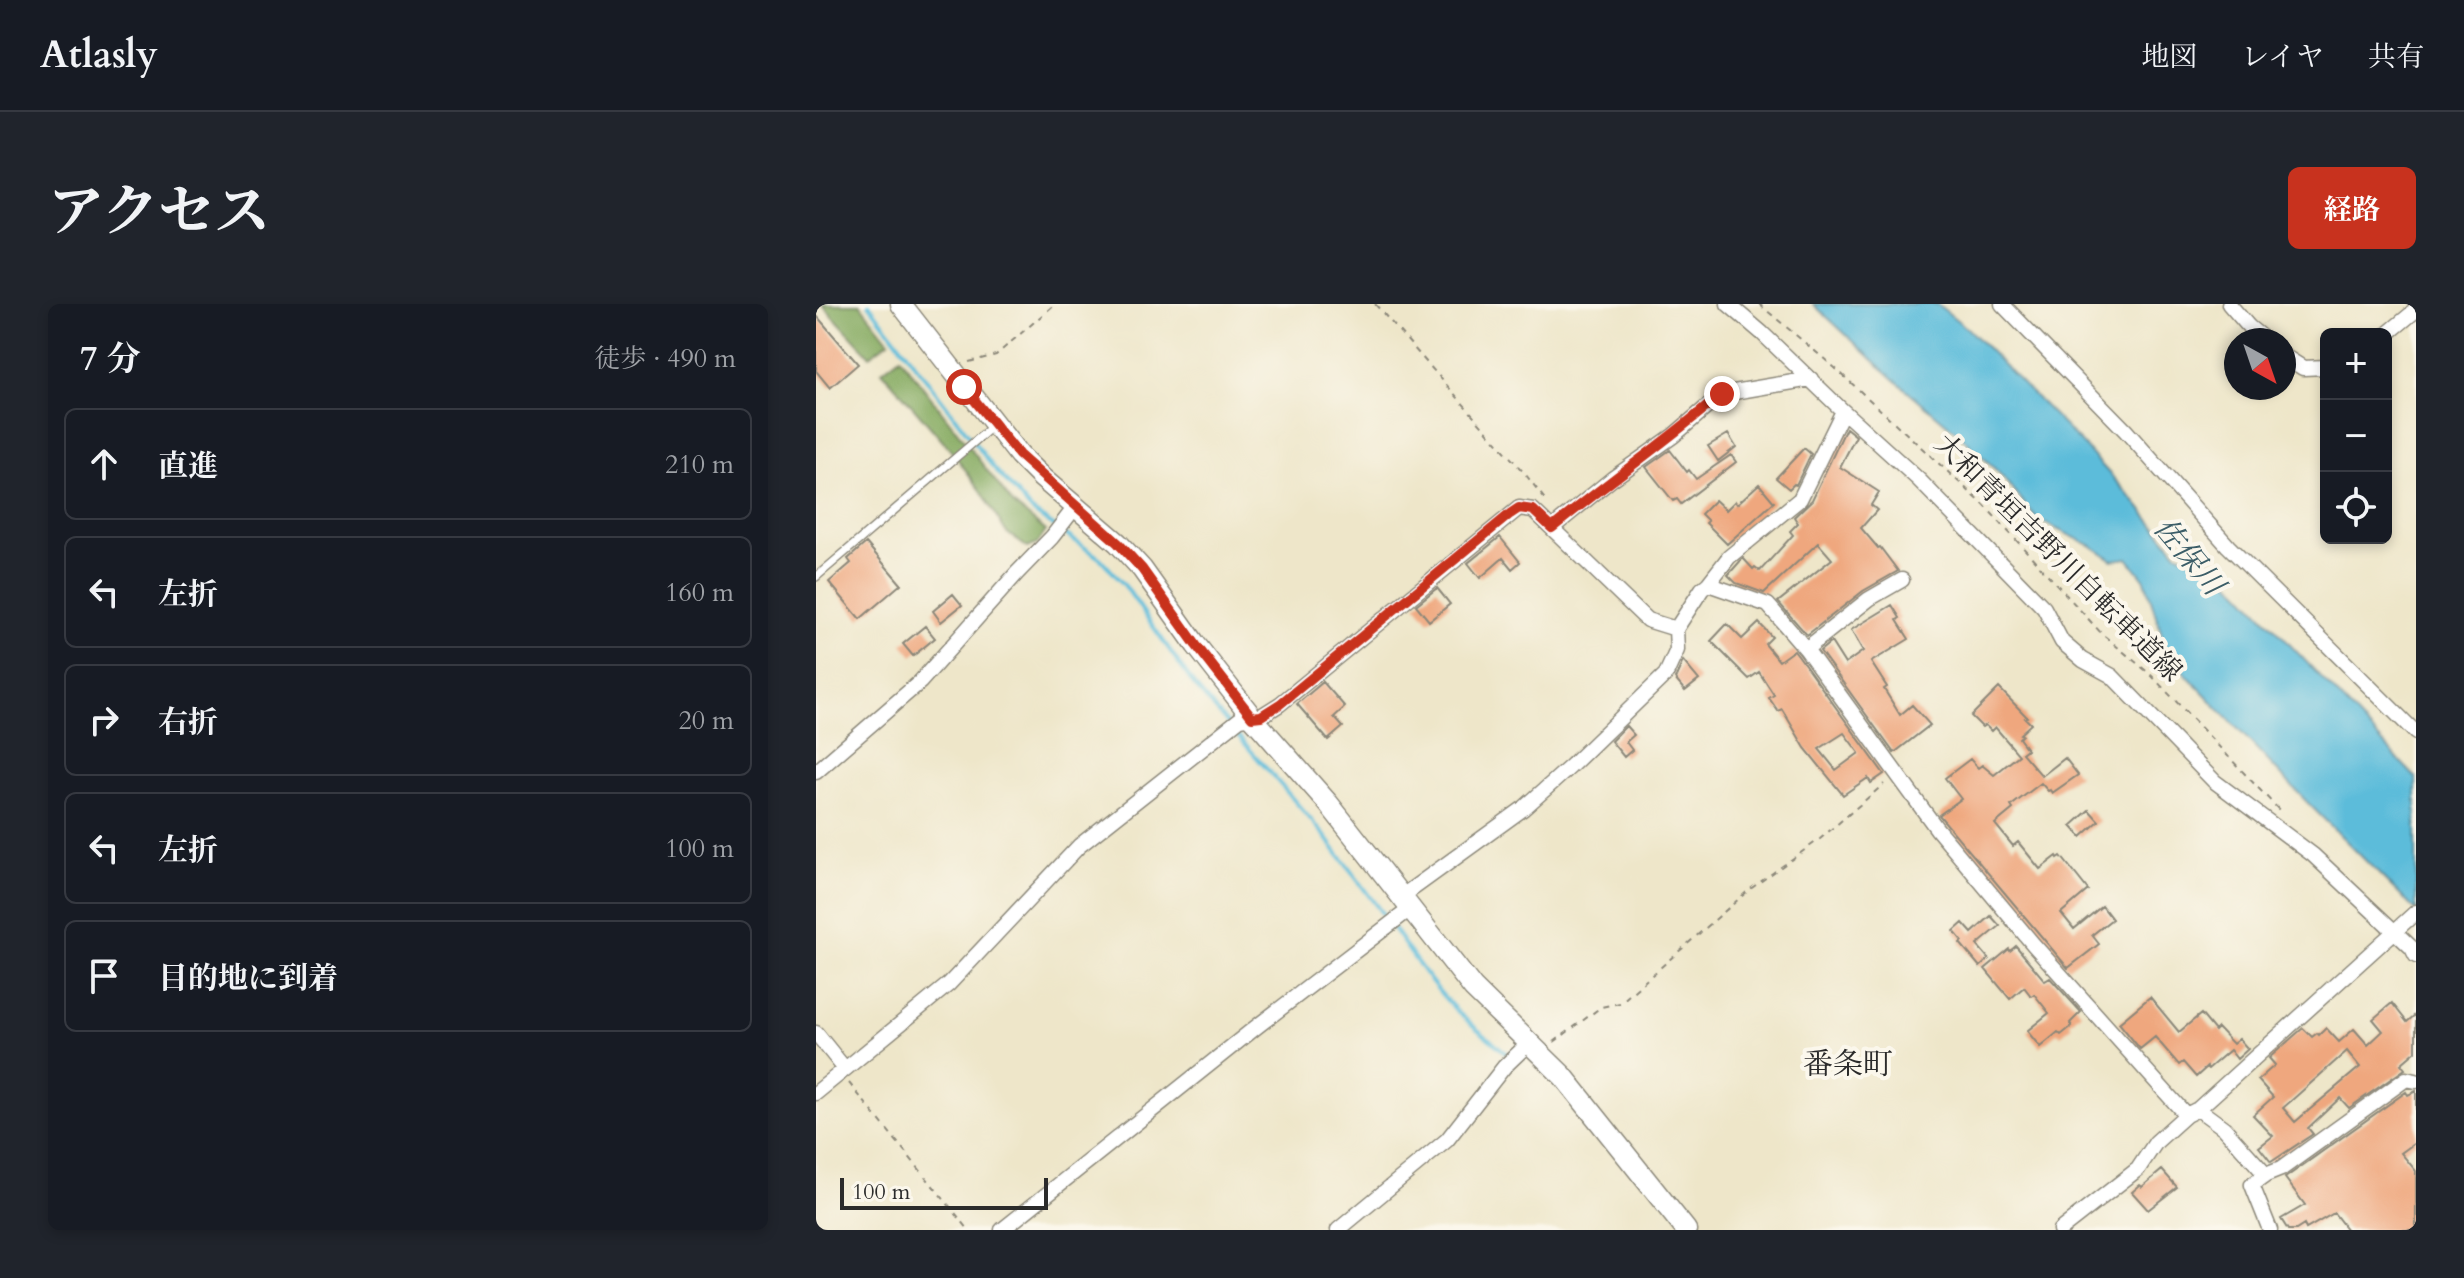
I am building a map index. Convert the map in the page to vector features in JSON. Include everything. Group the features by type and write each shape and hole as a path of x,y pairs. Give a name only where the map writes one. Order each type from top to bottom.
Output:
{"street":[{"path":"901,304 1019,455 1118,543 1142,569 1252,717 1328,803 1473,988 1536,1049 1609,1132 1686,1230"},
{"path":"1728,304 1919,480 2044,608 2062,642 2083,660 2112,676 2214,781 2313,855 2397,929 2416,956"},
{"path":"2002,304 2126,431 2228,546 2416,733"},
{"path":"2229,304 2250,328"},
{"path":"2392,330 2416,310"},
{"path":"2296,364 2303,368 2320,367"},
{"path":"1552,528 1612,479 1673,436 1722,394 1811,379"},
{"path":"1002,1230 1524,808 1666,674 1677,650 1676,629 1702,589 1729,557 1800,499 1843,411"},
{"path":"816,772 920,682 1052,537 1076,506"},
{"path":"816,1093 949,984 1079,846 1240,719 1261,716 1280,704 1519,508 1533,510 1647,620 1676,629"},
{"path":"1806,649 1869,599 1902,580"},
{"path":"1708,584 1768,605 1806,649 1937,829 2014,921 2192,1112 2224,1128 2266,1175"},
{"path":"2060,1230 2138,1169 2156,1142 2416,912"},
{"path":"816,1033 843,1071"},
{"path":"1338,1230 1447,1140 1504,1067 1536,1049"},
{"path":"2270,1230 2252,1185 2281,1169 2406,1079 2416,1079"}],"lane":[{"path":"816,577 994,425"}],"path":[{"path":"965,365 971,360 996,355 1055,304"},
{"path":"1375,304 1526,475 1553,510 1552,528"},
{"name":"大和青垣吉野川自転車道線","path":"1759,304 1835,368 1985,506 2102,634 2150,674 2290,822"},
{"path":"1536,1049 1550,1045 1601,1007 1620,1003 1749,890 1820,839 1898,772"},
{"path":"843,1071 969,1230"}],"green space":[{"path":"822,304 860,304 889,341 870,356"},
{"path":"900,357 1013,504 1046,531 1037,544 1028,548 1006,532 982,492 952,452 882,371"}],"water":[{"path":"1813,304 1937,304 1968,329 2087,449 2177,553 2227,578 2416,778 2416,911 2306,801 2168,655 2145,580 2128,558 2113,560 2090,545 2038,520 1998,472 1960,435"}],"building":[{"path":"816,315 858,364 830,388 816,371"},
{"path":"1846,428 1856,436 1840,467 1879,492 1871,505 1877,510 1861,528 1898,571 1863,591 1807,635 1778,602 1832,559 1818,543 1764,593 1736,583 1728,575 1743,558 1753,569 1755,567 1760,571 1793,535 1790,531 1798,523 1794,517 1812,500"},
{"path":"1728,434 1736,447 1718,461 1708,446"},
{"path":"1804,448 1811,454 1796,485 1789,489 1776,478"},
{"path":"1670,450 1696,479 1731,455 1736,462 1681,504 1677,499 1673,501 1646,467"},
{"path":"1759,484 1774,502 1727,544 1701,514 1715,500 1726,510"},
{"path":"1500,537 1520,562 1512,569 1503,558 1480,578 1468,563"},
{"path":"866,543 901,584 860,619 829,582 851,563 848,559"},
{"path":"1437,588 1450,604 1429,621 1416,605"},
{"path":"953,594 962,605 941,622 933,611"},
{"path":"1892,605 1909,639 1871,662 1900,715 1912,705 1930,725 1894,753 1820,651 1831,642 1845,664 1863,651 1851,630"},
{"path":"1759,623 1772,637 1765,644 1779,661 1794,650 1884,774 1871,783 1868,778 1843,795 1805,748 1782,709 1778,711 1769,698 1774,695 1759,672 1749,679 1711,641 1727,624 1742,639","holes":["1844,733 1859,753 1836,770 1819,749"]},
{"path":"925,626 935,638 913,656 903,644"},
{"path":"1683,661 1699,680 1685,691 1675,679"},
{"path":"1323,682 1345,707 1334,717 1343,727 1328,740 1297,704"},
{"path":"1999,688 2031,724 2020,734 2019,738 2027,749 2022,753 2042,776 2065,758 2078,775 2052,793 2041,783 2011,806 2013,809 1995,824 2013,846 2018,842 2040,869 2061,856 2088,890 2061,913 2074,929 2102,906 2112,919 2092,935 2099,944 2068,968 1939,815 1961,799 1945,778 1970,759 1978,768 1982,765 1994,775 2019,755 1995,727 1991,731 1985,725 1982,727 1971,716"},
{"path":"1626,726 1634,735 1626,742 1632,750 1624,757 1611,741"},
{"path":"2089,810 2099,821 2081,837 2071,826"},
{"path":"1991,916 2000,926 1977,945 1989,959 1980,967 1954,931 1963,923 1972,933"},
{"path":"2016,946 2045,981 2050,978 2081,1012 2070,1023 2072,1026 2061,1035 2058,1032 2040,1047 2027,1031 2049,1013 2024,987 2010,999 1985,969"},
{"path":"2150,997 2179,1032 2201,1014 2215,1031 2218,1028 2233,1044 2239,1039 2248,1049 2237,1059 2230,1050 2196,1077 2183,1062 2179,1065 2155,1037 2140,1049 2119,1023"},
{"path":"2392,1003 2407,1022 2416,1014 2416,1051 2401,1064 2405,1069 2349,1108 2340,1098 2308,1128 2313,1134 2271,1162 2259,1147 2273,1136 2253,1115 2273,1097 2258,1080 2275,1065 2269,1058 2303,1028 2312,1037 2326,1028 2339,1042 2354,1029 2368,1045 2383,1031 2373,1019","holes":["2347,1051 2360,1067 2295,1122 2283,1108"]},
{"path":"2416,1091 2416,1142 2401,1153 2416,1171 2416,1230 2347,1230 2334,1213 2306,1229 2304,1225 2288,1230 2281,1219 2305,1205 2285,1178 2406,1092 2408,1095"},
{"path":"2162,1170 2177,1187 2148,1210 2132,1192"}],"waterway":[{"path":"869,304 993,467 1032,511 1101,559 1125,586 1194,685 1325,836 1387,920"},
{"path":"1392,927 1448,1001 1509,1056"}],"district":[{"name":"番条町","path":"1848,1064"}],"route":[{"path":"964,387 1019,455 1118,543 1142,569 1252,717 1261,716 1280,704 1510,514 1519,508 1533,510 1552,528 1612,479 1673,436 1722,394"}],"water label":[{"name":"佐保川","path":"2189,556"}]}
